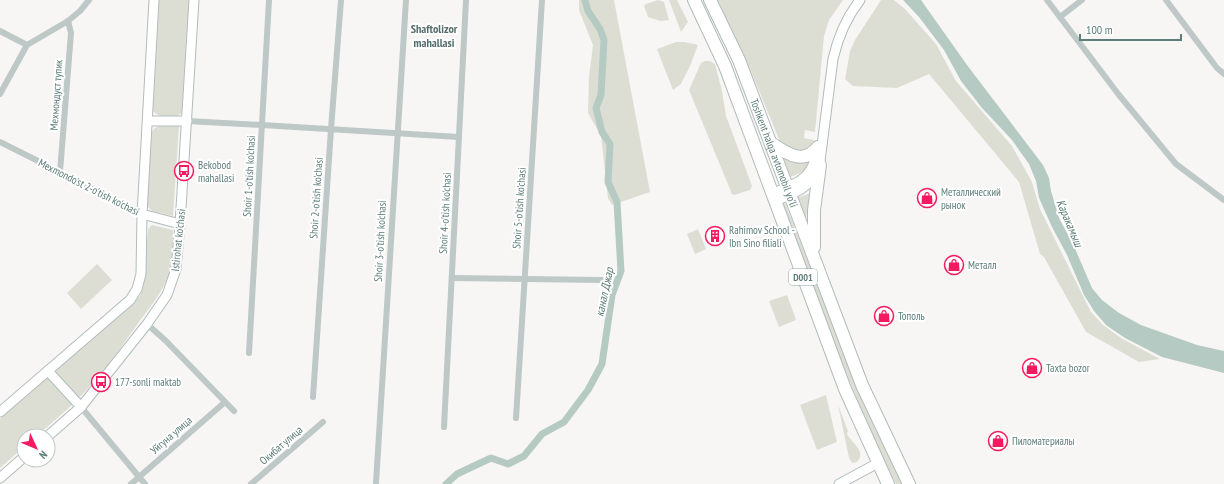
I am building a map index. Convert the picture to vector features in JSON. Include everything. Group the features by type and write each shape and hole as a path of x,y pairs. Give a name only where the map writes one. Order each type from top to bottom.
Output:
{"highway":[{"name":"Toshkent halqa avtomobil yo'li","path":"694,0 725,66 845,389 888,484"},
{"name":"Toshkent halqa avtomobil yo'li","path":"710,0 739,60 862,385 909,484"},
{"path":"725,66 739,60"},
{"path":"771,143 784,152 796,157 808,155 814,152 818,147"},
{"path":"815,260 813,234 814,210 820,165"}],"main road":[{"path":"0,412 130,300 139,285 141,274 142,214 154,0"},
{"name":"Istirohat ko'chasi","path":"56,429 81,407 147,324 167,295 174,278 180,224 194,0"},
{"path":"789,191 810,172 815,162 826,72 831,48 840,25 856,0"},
{"path":"774,197 789,191 803,188 812,180 820,165 832,59 844,25 860,0"},
{"path":"148,121 187,122"},
{"name":"Mexmondo'st 2-o'tish ko'chasi","path":"142,214 180,224"},
{"path":"48,371 81,407"},
{"path":"839,484 850,481 878,463"},
{"path":"0,478 16,464"}],"street":[{"path":"0,94 27,45 68,21 89,0"},
{"name":"Shoir 1-o'tish ko'chasi","path":"249,353 269,0"},
{"name":"Shoir 2-o'tish ko'chasi","path":"313,398 341,0"},
{"name":"Shoir 3-o'tish ko'chasi","path":"376,482 406,0"},
{"name":"Shoir 4-o'tish ko'chasi","path":"444,427 466,0"},
{"name":"Shoir 5-o'tish ko'chasi","path":"516,418 542,0"},
{"path":"1047,0 1119,94 1176,164 1224,200"},
{"path":"1060,17 1082,0"},
{"path":"1166,0 1217,68 1224,74"},
{"name":"Мехмондуст тупик","path":"60,172 71,33 68,21"},
{"path":"0,31 27,45"},
{"path":"187,122 459,137"},
{"name":"Mexmondo'st 2-o'tish ko'chasi","path":"0,142 133,211 142,214"},
{"path":"452,278 602,280"},
{"path":"147,324 166,341 234,411"},
{"name":"Уйгуна улица","path":"131,484 225,402"},
{"path":"81,407 144,484"},
{"name":"Окибат улица","path":"251,484 323,422"}],"shaded area":[{"path":"159,0 189,0 182,113 170,118 162,117 152,110"},
{"path":"579,0 614,0 650,192 612,205 608,198 601,136 588,113 589,77 593,45 579,10"},
{"path":"658,0 664,2 669,20 660,21 648,17 644,6"},
{"path":"669,0 677,0 688,22 681,32"},
{"path":"717,0 843,0 829,20 824,36 815,132 805,130 804,138 814,140 808,149 804,151 795,151 781,144 745,57"},
{"path":"881,0 894,0 905,9 936,44 956,81 1012,146 1032,182 1040,209 1091,312 1103,325 1121,338 1160,359 1139,362 1086,332 1044,257 1040,254 1019,182 929,74 897,88 853,86 845,79 850,51 855,40"},
{"path":"903,0 921,0 967,65 1043,165 1049,178 1051,191 1059,218 1073,244 1092,288 1102,300 1119,313 1141,325 1197,345 1224,351 1224,373 1162,357 1125,338 1106,325 1094,311 1084,295 1067,255 1039,198 1036,181 1029,164 1012,140 982,108 961,81 944,50 919,17"},
{"path":"676,42 685,42 698,45 681,84 673,90 657,49"},
{"path":"710,61 715,64 722,91 726,116 752,186 750,190 734,195 732,194 689,90 701,63"},
{"path":"160,126 179,126 173,216 152,211 147,206 151,133 155,128"},
{"path":"782,156 812,159 807,170 788,178"},
{"path":"811,193 805,222 796,198"},
{"path":"785,203 865,407 902,484 896,484 849,380 781,204"},
{"path":"152,225 173,230 173,251 170,272 164,286 117,352 95,381 78,399 54,372 140,296 143,286 148,231"},
{"path":"698,229 706,249 695,254 687,234"},
{"path":"97,264 112,280 81,309 67,293"},
{"path":"787,295 796,320 779,327 769,301"},
{"path":"48,377 73,404 46,428 16,428 16,454 0,468 0,419"},
{"path":"826,395 837,442 817,450 800,405"},
{"path":"838,405 848,431 847,434 860,451 860,458 857,462 852,463 849,458"}],"waterway":[{"name":"канал Джар","path":"446,484 457,474 491,458 508,464 524,456 542,434 564,422 588,390 602,364 612,295 621,271 617,202 608,182 610,144 602,132 596,108 601,95 604,40 600,29 588,11 585,0"}],"place":[{"name":"Bekobod mahallasi","path":"184,171"},
{"name":"Металлический рынок","path":"927,198"},
{"name":"Rahimov School - Ibn Sino filiali","path":"715,236"},
{"name":"Металл","path":"954,265"},
{"name":"Тополь","path":"884,316"},
{"name":"Taxta bozor","path":"1032,368"},
{"name":"177-sonli maktab","path":"101,382"},
{"name":"Пиломатериалы","path":"998,441"}],"district":[{"name":"Shaftolizor mahallasi","path":"434,35"}],"water label":[{"name":"Каракамыш","path":"1070,223"}]}
